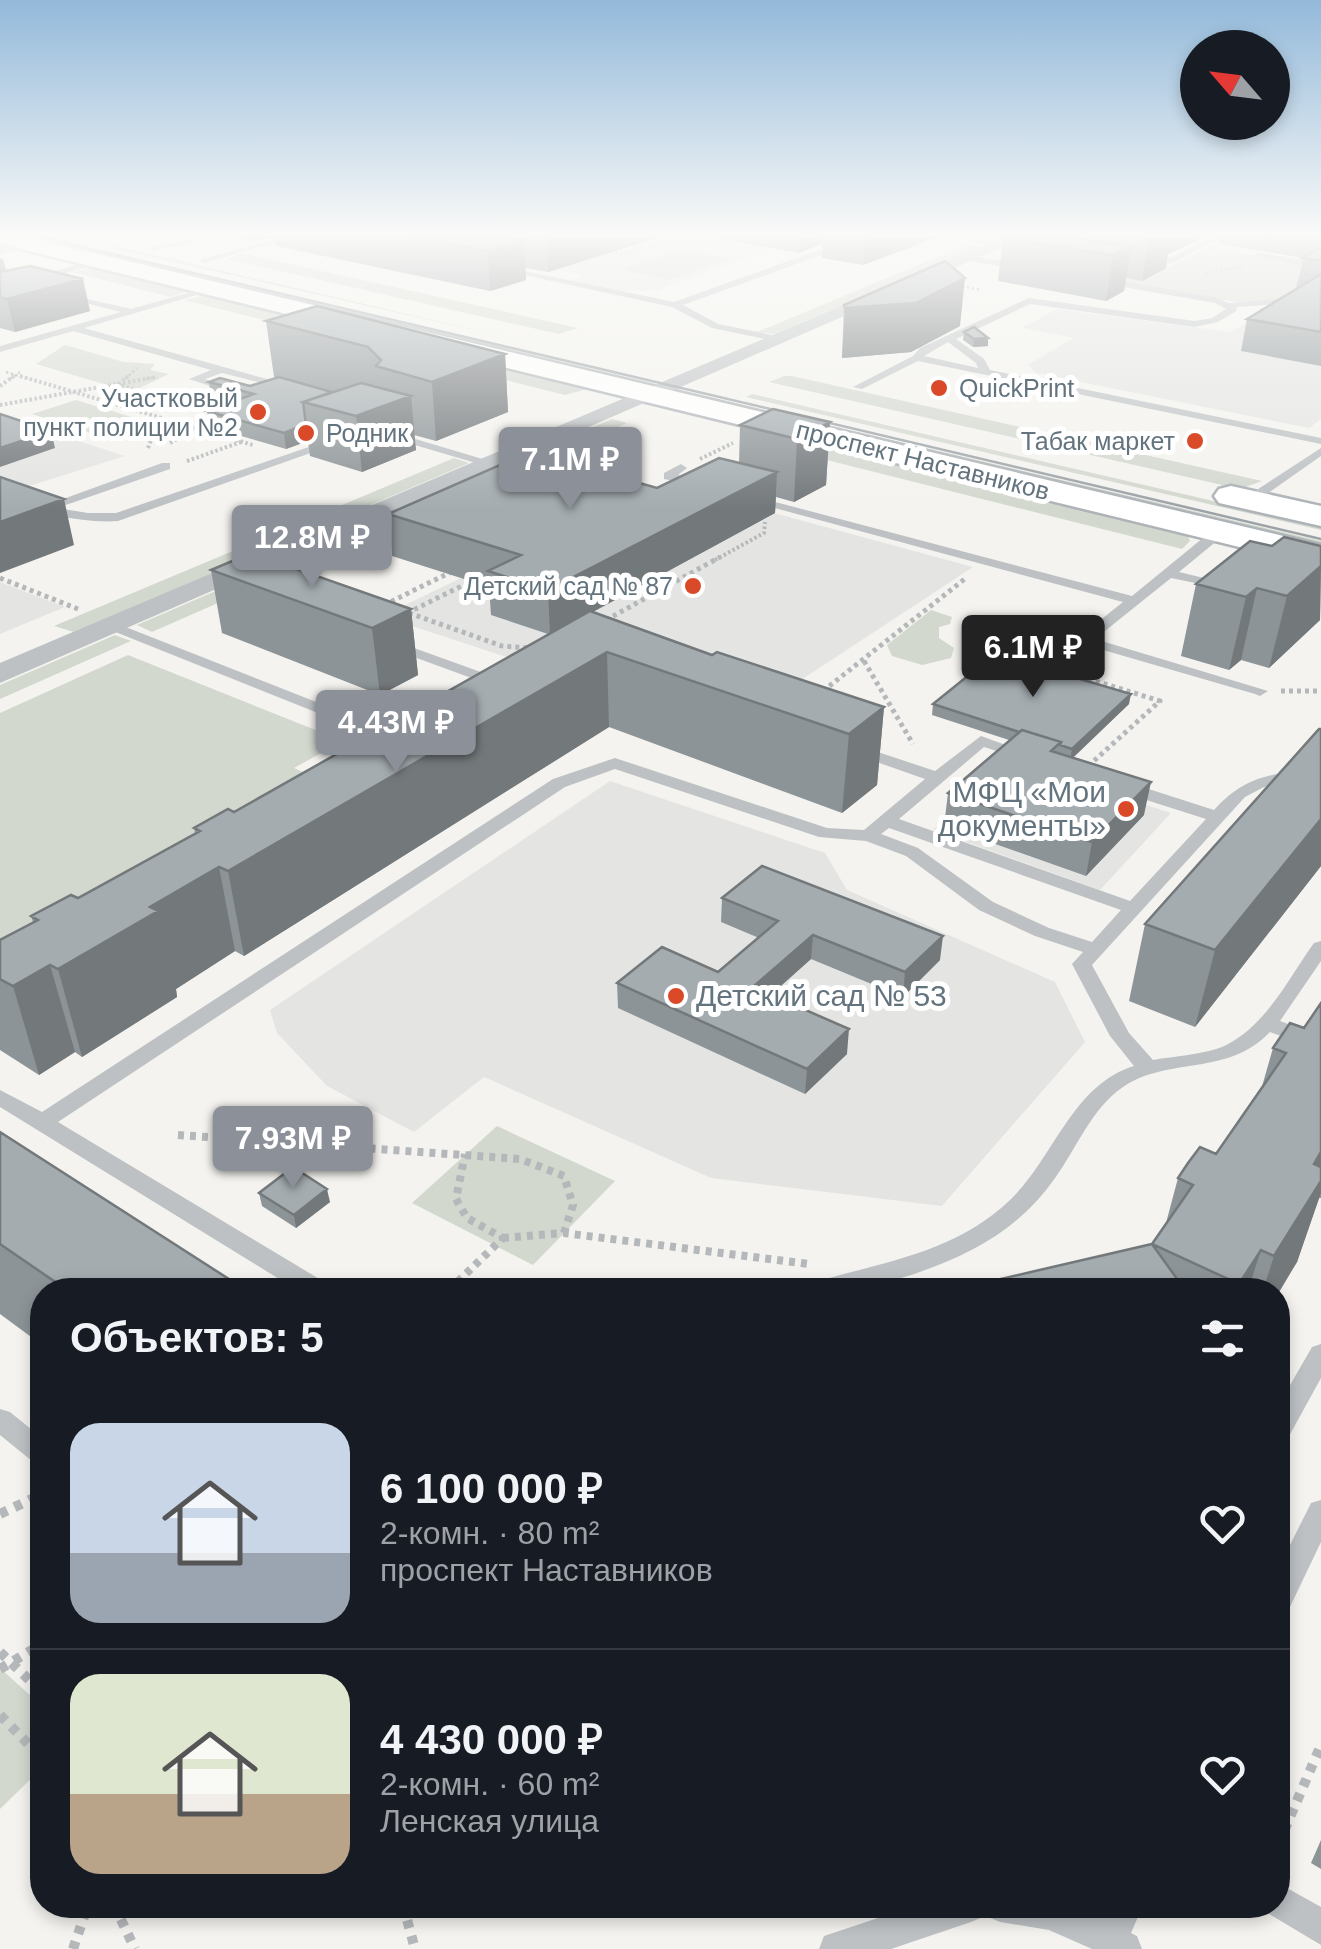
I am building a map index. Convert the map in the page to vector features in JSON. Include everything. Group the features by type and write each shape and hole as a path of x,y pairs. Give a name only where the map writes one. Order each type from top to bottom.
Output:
{"main road":[{"name":"проспект Наставников","path":"401,327 654,379 1321,556"},
{"name":"проспект Наставников","path":"654,379 699,374 744,384"},
{"path":"1193,487 1321,516"}],"street":[{"path":"699,374 807,327"},
{"path":"0,674 490,464 654,379"}],"lane":[{"path":"1,348 76,327"},
{"path":"720,327 779,339"},
{"path":"854,401 924,350 973,327"},
{"path":"72,328 312,394"},
{"path":"949,338 980,361 986,372"},
{"path":"916,358 1321,441"},
{"path":"218,368 194,379 251,396 280,386"},
{"path":"367,428 490,464"},
{"path":"0,507 48,508 90,522 118,517 352,434"},
{"path":"1250,500 1321,451"},
{"path":"1305,462 1321,465"},
{"path":"48,508 166,466"},
{"path":"680,468 668,476 1134,601"},
{"path":"1220,532 1084,640 1260,691"},
{"path":"1168,572 1245,592"},
{"path":"369,612 362,633 524,692"},
{"path":"113,626 408,744"},
{"path":"352,746 378,732"},
{"path":"868,836 981,741 1048,762"},
{"path":"846,746 937,778"},
{"path":"41,1123 559,783 616,764 824,833 868,836 912,852 986,906 1042,932 1094,949"},
{"path":"1147,1067 1120,1036 1082,964 1239,793 1259,783 1321,772"},
{"path":"1081,773 1218,816"},
{"path":"887,821 1132,908"},
{"path":"863,1278 963,1250 1007,1221 1103,1092 1147,1067 1243,1045 1266,1022 1321,948"},
{"path":"1266,1022 1321,1044"},
{"path":"0,1098 297,1278"},
{"path":"1290,1409 1321,1354"},
{"path":"0,1420 30,1443"},
{"path":"1290,1575 1321,1512"},
{"path":"1290,1908 1321,1927"},
{"path":"838,1949 932,1918"},
{"path":"1059,1918 1117,1944 1123,1918"}],"path":[{"path":"0,404 218,368"},
{"path":"0,371 292,457"},
{"path":"119,384 136,390 144,411"},
{"path":"680,468 738,441"},
{"path":"166,466 242,442"},
{"path":"600,624 764,533 765,522 754,517"},
{"path":"812,700 988,560"},
{"path":"369,612 457,570"},
{"path":"409,613 491,572"},
{"path":"0,578 82,610"},
{"path":"400,612 502,646 536,648"},
{"path":"864,661 937,778"},
{"path":"1050,668 1160,701 1081,773"},
{"path":"1260,691 1321,691"},
{"path":"178,1136 520,1158 564,1176 573,1205 564,1234"},
{"path":"466,1154 456,1199 467,1218 503,1238 564,1234 814,1265 819,1278"},
{"path":"461,1278 503,1238"},
{"path":"0,1514 30,1500"},
{"path":"5,1665 30,1651"},
{"path":"0,1652 5,1665 30,1683"},
{"path":"0,1715 30,1746"},
{"path":"1290,1817 1321,1745"},
{"path":"72,1949 83,1918"},
{"path":"120,1918 135,1949"},
{"path":"407,1918 415,1949"}],"shaded area":[{"path":"292,327 340,327 591,388 565,395"},
{"path":"412,327 417,327 612,373"},
{"path":"528,327 578,328 559,334"},
{"path":"769,327 791,327 774,334 757,332"},
{"path":"1193,327 1231,332 1239,327 1321,327 1321,419 1309,428 1036,373 1028,365 1073,338 1022,328"},
{"path":"65,345 124,362 155,364 150,370 169,374 131,392 36,364"},
{"path":"784,376 1262,481 1240,489 769,382"},
{"path":"752,394 1321,526 1321,530 746,397"},
{"path":"76,400 138,419 94,434 32,414"},
{"path":"0,415 125,456 0,495"},
{"path":"612,419 627,423 152,632 137,625"},
{"path":"858,432 1321,541 1321,546 852,435"},
{"path":"825,445 1187,534 1190,541 1182,549 811,456"},
{"path":"454,458 469,463 74,632 54,626"},
{"name":"Детский сад № 87","path":"704,494 973,567 766,703 521,662 397,621 403,606 622,500"},
{"path":"0,582 65,607 0,634"},
{"path":"931,610 952,617 950,624 939,627 939,638 954,648 951,658 922,665 892,656 887,645"},
{"path":"115,635 131,641 0,699 0,685"},
{"path":"128,655 343,741 294,768 327,783 0,972 0,713"},
{"path":"1011,761 1171,813 1100,890 933,830"},
{"name":"Детский сад № 53","path":"610,781 825,853 847,890 1055,982 1085,1042 942,1206 711,1178 484,1077 414,1132 327,1086 277,1033 270,1010"},
{"path":"497,1126 615,1181 533,1265 412,1203"},
{"path":"0,1668 30,1695 30,1780 0,1809"}],"building":[{"path":"289,327 399,327 505,354 432,382 376,366 381,360 368,347"},
{"path":"974,327 988,338 974,339 964,332"},
{"path":"1292,327 1321,327 1321,332"},
{"path":"279,377 332,392 303,402 306,424 284,433 207,411 254,394 209,382 220,378 250,386"},
{"path":"361,383 411,396 356,416 303,402"},
{"path":"773,409 830,422 797,439 740,425"},
{"path":"0,414 51,431 0,448"},
{"path":"530,452 657,488 719,458 777,472 548,590 488,571 521,555 388,514"},
{"path":"0,477 64,499 0,522"},
{"path":"1284,537 1321,546 1321,566 1287,596 1257,588 1246,597 1196,584 1250,541 1272,546"},
{"path":"251,553 411,609 372,628 211,570"},
{"path":"590,611 712,655 717,652 884,707 849,734 607,652 228,871 219,867 150,907 158,911 58,969 50,965 13,986 0,979 0,940 38,920 31,916 71,895 78,898 200,831 194,828 228,809 234,812"},
{"path":"995,654 1131,694 1072,749 1060,745 1061,742 933,704"},
{"path":"1319,729 1321,819 1215,950 1145,924"},
{"path":"1022,730 1061,742 1051,751 1151,782 1092,842 948,793"},
{"path":"762,866 943,936 905,972 813,935 753,987 849,1029 807,1069 617,983 662,947 718,972 778,921 722,898"},
{"path":"1321,1003 1321,1152 1314,1164 1321,1167 1321,1181 1274,1256 1261,1250 1243,1278 1226,1278 1152,1244 1193,1185 1178,1178 1188,1163 1200,1147 1216,1154 1286,1053 1273,1048 1290,1023 1304,1028"},
{"path":"0,1132 227,1278 50,1278 0,1244"},
{"path":"293,1167 327,1189 294,1215 259,1193"},
{"path":"1152,1244 1176,1278 1005,1278"}],"tram line":[{"path":"422,327 1321,539"}],"place":[{"name":"QuickPrint","path":"939,388"},
{"name":"Участковый пункт полиции №2","path":"258,412"},
{"name":"Родник","path":"306,433"},
{"name":"Табак маркет","path":"1195,441"},
{"name":"Детский сад № 87","path":"693,586"},
{"name":"МФЦ «Мои документы»","path":"1126,809"},
{"name":"Детский сад № 53","path":"676,996"}]}
